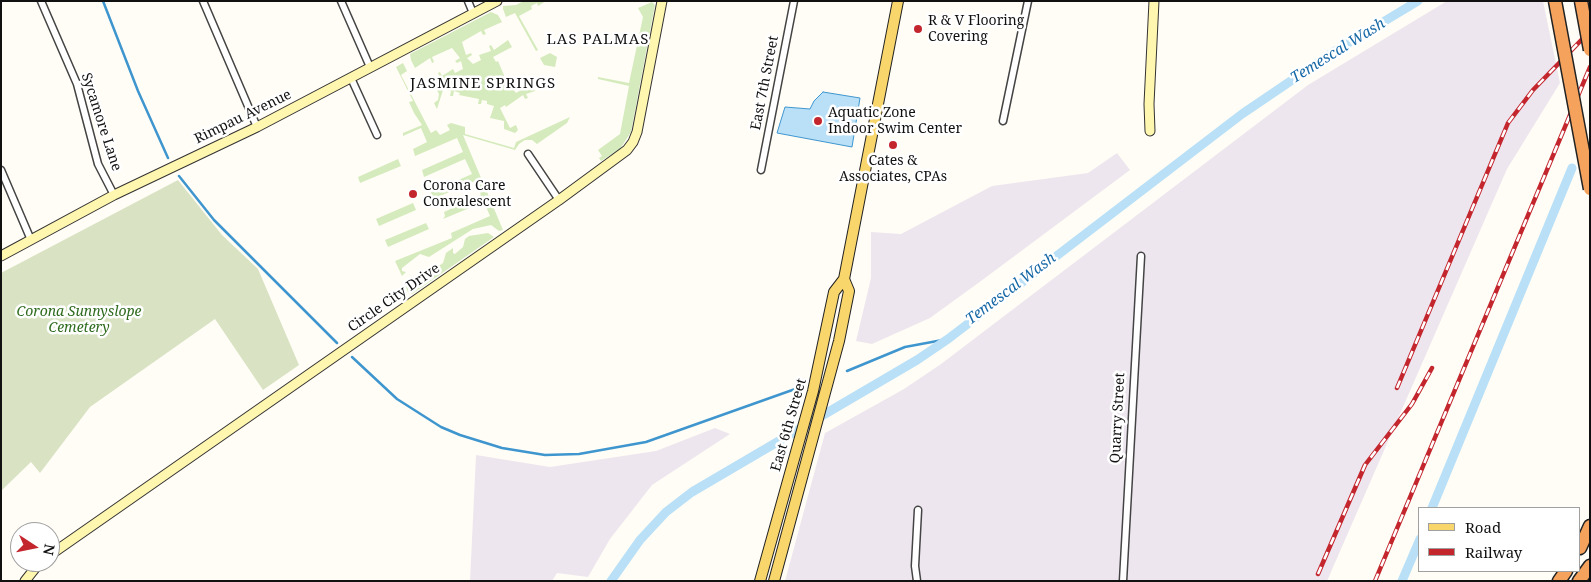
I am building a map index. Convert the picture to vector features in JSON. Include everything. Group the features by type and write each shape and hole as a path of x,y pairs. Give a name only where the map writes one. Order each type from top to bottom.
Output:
{"highway":[{"path":"1554,1 1590,189"},
{"path":"1582,1 1590,50"},
{"path":"1581,546 1590,526"},
{"path":"1579,581 1590,566"},
{"path":"1587,581 1590,578"}],"main road":[{"name":"East 6th Street","path":"760,581 811,396 834,292 844,279 898,1"},
{"name":"East 6th Street","path":"774,581 827,388 849,291 844,279"}],"street":[{"name":"Sycamore Lane","path":"41,1 77,84 98,164 114,195"},
{"path":"203,1 256,127"},
{"path":"341,1 370,67"},
{"path":"468,1 473,13"},
{"name":"Rimpau Avenue","path":"1,256 114,195 256,127 497,1"},
{"name":"Circle City Drive","path":"60,548 559,200 626,150 633,142 662,1"},
{"name":"East 7th Street","path":"761,170 794,1"},
{"path":"1003,122 1028,1"},
{"path":"1150,131 1148,104 1154,1"},
{"path":"351,78 377,135"},
{"path":"528,154 559,200"},
{"path":"1,170 31,240"},
{"name":"Quarry Street","path":"1123,581 1140,256"},
{"path":"917,581 915,566 918,510"}],"shaded area":[{"path":"1447,1 1543,1 1560,83 1507,169 1327,581 785,581 825,433 904,389 941,364 1308,85"},
{"path":"1117,153 1130,170 930,318 872,344 856,341 871,278 871,232 901,234 992,186 1088,173"},
{"path":"715,428 730,434 652,485 610,539 588,577 557,573 552,581 470,581 476,455 550,467 656,451"}],"green space":[{"path":"524,1 546,1 538,6 537,3 531,6 532,9 519,16 538,50 536,51 515,13 506,17 503,9 503,6 516,5"},
{"path":"652,2 655,5 631,132 620,149 601,161 599,158 602,156 598,150 620,134 629,86 598,79 598,77 629,83 643,17 638,8"},
{"path":"491,12 498,15 502,22 484,30 486,34 483,35 481,31 462,42 466,55 471,53 472,55 467,58 473,64 481,60 479,55 491,51 489,46 491,45 494,50 508,40 512,47 493,57 496,62 498,61 506,80 511,78 512,80 508,82 516,93 531,84 535,91 526,94 528,98 525,99 523,95 506,107 505,105 500,108 510,128 516,125 518,130 515,133 504,129 504,121 490,118 494,106 487,104 487,101 482,100 481,104 478,104 479,99 459,95 460,93 454,91 453,96 450,96 451,91 446,89 443,90 437,109 434,103 438,100 439,94 432,81 440,78 438,73 440,72 442,76 453,69 455,73 463,69 461,61 457,63 455,61 460,58 452,48 432,57 434,62 432,63 430,58 415,68 411,60 410,54"},
{"path":"550,53 557,57 555,67 544,65 540,58"},
{"path":"403,63 407,71 401,75 431,133 436,130 440,135 450,130 447,125 451,123 465,127 465,134 514,148 516,142 570,117 567,123 537,144 532,140 525,140 515,150 463,135 503,230 499,231 491,225 473,229 429,257 420,254 402,268 402,271 406,272 402,276 395,261 452,238 451,233 490,216 484,202 443,219 445,216 444,212 481,195 475,181 433,199 431,192 472,174 465,159 424,177 422,170 463,152 457,138 415,156 413,149 427,142 421,128 403,136 403,133 422,125 409,102 413,101 396,67"},
{"path":"398,159 401,166 360,183 358,177"},
{"name":"Corona Sunnyslope Cemetery","path":"178,180 222,235 258,269 299,365 263,390 215,319 90,407 40,473 31,462 1,491 1,273"},
{"path":"413,203 416,210 379,226 376,219"},
{"path":"426,223 429,229 388,247 385,240"},
{"path":"488,233 494,237 412,294 408,292 404,283 407,279 411,285 443,263 446,253 453,248 453,253 455,254 463,247 465,239 469,236"}],"water":[{"name":"Aquatic Zone Indoor Swim Center","path":"823,92 860,98 852,147 777,133 785,107 810,109 814,101"}],"waterway":[{"path":"103,1 138,91 168,158"},
{"name":"Temescal Wash","path":"611,581 640,540 666,512 692,492 917,360 948,339 1242,114 1335,51 1418,1"},
{"path":"1432,507 1572,168"},
{"path":"179,176 214,220 337,343"},
{"path":"847,371 905,347 948,339"},
{"path":"352,357 397,399 441,427 502,448 545,455 579,454 646,442 798,388"},
{"path":"1402,581 1418,544"}],"railway":[{"path":"1397,388 1508,123 1533,90 1590,31"},
{"path":"1375,581 1590,67"},
{"path":"1318,574 1365,465 1412,404 1432,368"}],"place":[{"name":"R & V Flooring Covering","path":"918,29"},
{"name":"Aquatic Zone Indoor Swim Center","path":"818,121"},
{"name":"Cates & Associates, CPAs","path":"893,145"},
{"name":"Corona Care Convalescent","path":"413,194"}],"district":[{"name":"LAS PALMAS","path":"598,40"},
{"name":"JASMINE SPRINGS","path":"483,84"}]}
